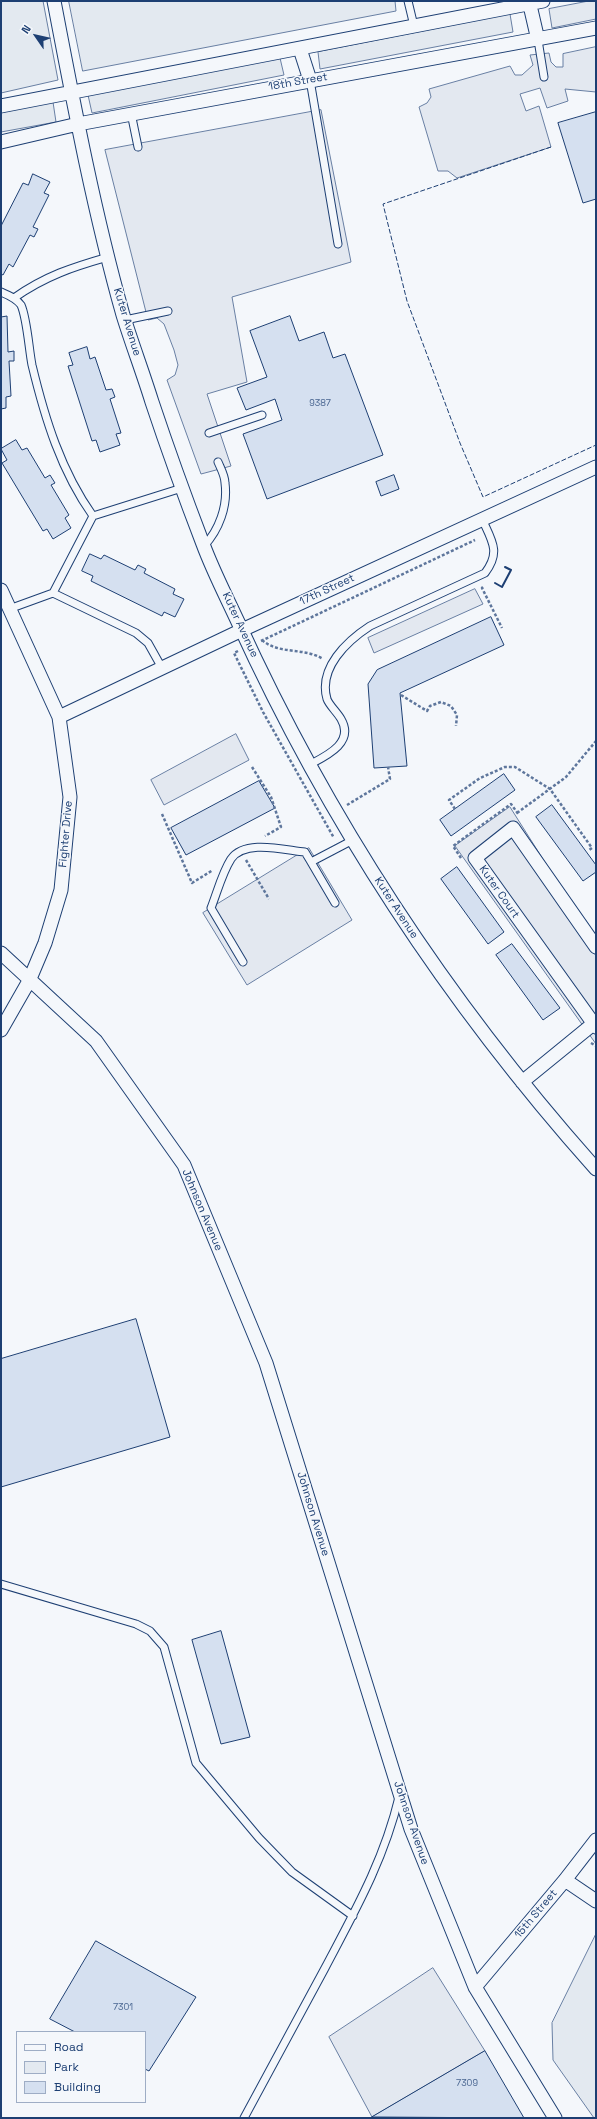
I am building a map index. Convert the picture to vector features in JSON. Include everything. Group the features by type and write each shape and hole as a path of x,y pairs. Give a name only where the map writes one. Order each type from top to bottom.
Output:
{"street":[{"name":"Kuter Avenue","path":"54,1 78,124 108,256 125,320 182,488 204,546 270,692 309,765 353,840 412,934 472,1018 522,1082 596,1169"},
{"path":"1,106 300,49 529,2 543,1"},
{"path":"529,2 538,40"},
{"name":"18th Street","path":"1,142 78,124 310,80 538,40 596,28"},
{"path":"300,49 310,80"},
{"name":"17th Street","path":"59,717 242,630 596,467"},
{"name":"Fighter Drive","path":"1,590 59,717 70,797 67,842 61,890 45,943 28,980 1,1030"},
{"name":"Kuter Court","path":"522,1082 595,1025 475,858 513,828 596,947"},
{"name":"Johnson Avenue","path":"1,953 28,980 96,1041 184,1165 266,1363 411,1829 475,1987 555,2118"},
{"name":"15th Street","path":"475,1987 566,1880 596,1840"},
{"path":"566,1880 596,1901"}],"lane":[{"path":"408,1 414,26"},
{"path":"538,40 544,78"},
{"path":"310,80 338,244"},
{"path":"131,114 138,147"},
{"path":"14,298 35,283 58,272 108,256"},
{"path":"1,292 14,298 21,306 32,365 58,454 77,494 93,516"},
{"path":"125,320 168,311"},
{"path":"209,433 262,415"},
{"path":"204,546 212,538 219,524 224,506 225,483 218,462"},
{"path":"9,608 53,593 93,516 182,488"},
{"path":"309,765 337,749 343,740 345,730 342,720 327,700 326,683 331,665 356,635 370,626 484,573 492,563 495,554 482,519"},
{"path":"53,593 136,633 148,643 162,668"},
{"path":"311,862 353,840"},
{"path":"243,962 211,908 231,859 241,850 256,847 305,852 335,903"},
{"path":"1,1584 136,1624 150,1631 164,1647 196,1764 259,1838 292,1872 353,1916"},
{"path":"244,2118 353,1916 377,1866 391,1831 400,1795"}],"path":[{"path":"262,647 259,641 488,533"},
{"path":"242,630 263,640 267,644 280,649 311,652 331,665"},
{"path":"400,695 427,710 435,703 441,702 451,706 457,715 456,726"},
{"path":"517,813 566,777 596,741"},
{"path":"455,809 449,800 480,778 510,766 521,770 550,790 592,848 588,851"},
{"path":"252,767 271,797 281,827 259,839"},
{"path":"342,799 346,806 390,779 388,767"},
{"path":"462,859 453,846 511,804 521,819"},
{"path":"162,814 192,883 217,867"},
{"path":"241,850 269,899"},
{"path":"586,1044 589,1042 596,1046"}],"green space":[{"path":"1,1 43,1 58,80 1,93"},
{"path":"69,1 395,1 396,11 83,71"},
{"path":"596,1 596,19 552,28 549,9"},
{"path":"510,14 513,32 320,69 318,52"},
{"path":"280,58 284,75 92,113 88,95"},
{"path":"53,102 56,122 1,132 1,113"},
{"path":"596,1934 596,2118 594,2118 553,2060 552,2023"}],"shaded area":[{"path":"596,47 596,92 565,89 568,101 547,108 540,88 520,94 526,111 539,106 551,147 457,178 448,171 438,171 419,107 427,103 431,97 429,89 510,66 515,75 522,75 533,65 530,55 549,53 551,62 556,67 563,67 563,54"},
{"path":"321,110 351,262 232,297 247,382 207,394 231,466 201,474 167,380 175,375 178,365 174,350 164,324 157,318 148,320 105,150"},
{"path":"475,589 483,604 374,653 368,638"},
{"path":"236,734 249,760 164,805 151,780"},
{"path":"510,807 596,943 596,1044 455,846"},
{"path":"309,848 352,920 247,985 203,913"},
{"path":"433,1968 485,2051 372,2117 329,2037"}],"building":[{"path":"596,112 596,199 583,203 558,123"},
{"path":"33,174 50,182 44,193 49,195 33,227 38,229 34,237 30,235 13,267 9,264 3,275 1,274 1,226 23,183 28,185"},
{"path":"7,316 8,352 14,351 14,361 9,361 11,396 6,397 6,408 1,409 1,317"},
{"path":"290,316 299,341 324,332 333,358 345,354 383,455 267,499 243,434 282,420 275,399 246,410 237,388 267,377 250,331"},
{"path":"87,347 90,359 95,357 106,390 112,389 115,397 110,399 121,433 116,434 120,445 100,452 96,440 92,441 68,366 73,365 69,353"},
{"path":"16,440 22,450 27,448 45,478 50,475 55,483 51,485 69,515 65,518 71,528 53,539 47,529 43,531 2,463 7,460 1,449"},
{"path":"394,475 399,489 381,496 376,482"},
{"path":"90,554 101,559 104,555 135,570 138,565 146,569 144,573 175,589 173,594 184,599 175,617 164,612 162,616 91,581 93,576 82,571"},
{"path":"491,617 504,645 400,693 407,766 374,768 368,684 377,670"},
{"path":"504,774 515,790 451,836 440,820"},
{"path":"259,781 275,808 186,855 171,828"},
{"path":"552,805 596,865 596,872 583,881 536,817"},
{"path":"457,867 504,932 488,944 441,879"},
{"path":"512,944 560,1008 543,1020 496,955"},
{"path":"136,1319 170,1437 1,1487 1,1359"},
{"path":"221,1631 250,1737 221,1744 192,1640"},
{"path":"96,1941 196,1997 149,2071 146,2070 146,2031 73,2031 50,2019"},
{"path":"485,2051 524,2118 372,2117"}],"fence":[{"path":"551,147 383,204 407,301 460,443 483,497 596,445"}],"wall":[{"path":"495,583 502,587 511,570 505,567"}]}
